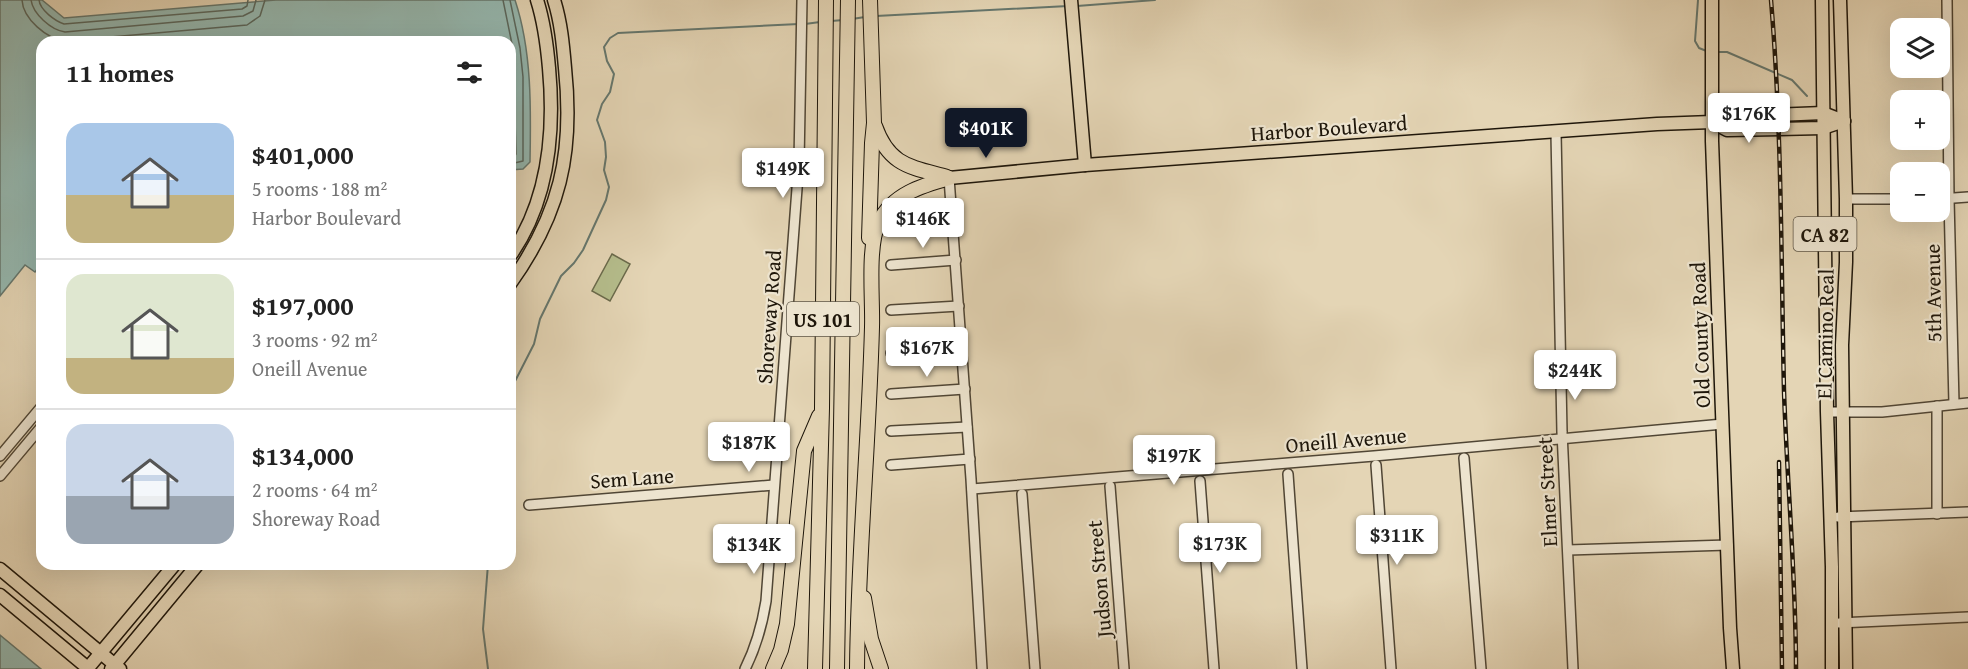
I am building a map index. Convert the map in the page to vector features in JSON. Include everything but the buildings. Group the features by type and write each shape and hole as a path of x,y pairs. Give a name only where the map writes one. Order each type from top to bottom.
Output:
{"highway":[{"name":"US 101","path":"815,669 822,408 826,0"},
{"path":"870,12 874,123 868,278 872,327"},
{"name":"US 101","path":"837,669 848,13"},
{"path":"874,123 885,147 901,163 950,178"},
{"path":"857,669 857,596 872,327 873,242 879,222 885,212 900,197 920,186 950,178"},
{"path":"773,669 781,650 787,624 804,451 822,408"},
{"path":"860,562 867,622 881,669"}],"main road":[{"path":"516,246 538,202 545,178 550,146 552,114 547,44 537,0"},
{"path":"516,276 541,235 561,181 568,114 563,42 554,0"},
{"path":"1071,0 1085,165"},
{"name":"Old County Road","path":"1712,0 1712,122 1733,669"},
{"name":"El Camino Real","path":"1822,0 1832,669"},
{"name":"El Camino Real","path":"1840,0 1846,199 1842,345 1846,669"},
{"name":"Harbor Boulevard","path":"950,178 1085,165 1712,122 1727,117 1823,113 1844,121"},
{"name":"Harbor Boulevard","path":"1712,122 1727,130 1823,128 1844,121"},
{"path":"0,569 115,667 193,570"},
{"path":"0,595 89,668 169,570"}],"street":[{"name":"Shoreway Road","path":"745,669 755,649 766,601 800,162 802,0"},
{"name":"5th Avenue","path":"1945,162 1947,0"},
{"name":"Elmer Street","path":"1556,133 1563,438 1573,669"},
{"path":"950,178 972,489 981,669"},
{"path":"1950,198 1968,197"},
{"path":"1846,199 1890,199"},
{"name":"5th Avenue","path":"1945,222 1954,404"},
{"path":"891,265 956,260"},
{"path":"891,310 959,306"},
{"path":"891,353 962,349"},
{"path":"891,394 965,389"},
{"path":"1827,412 1882,412 1968,403"},
{"path":"1937,406 1937,514"},
{"path":"0,456 36,413"},
{"name":"Oneill Avenue","path":"972,489 1723,424"},
{"path":"891,431 968,427"},
{"path":"0,476 36,433"},
{"path":"1464,458 1481,669"},
{"path":"891,465 970,459"},
{"path":"1376,465 1391,669"},
{"path":"1288,474 1302,669"},
{"path":"1200,481 1214,669"},
{"name":"Sem Lane","path":"529,504 774,485"},
{"name":"Judson Street","path":"1110,486 1124,669"},
{"path":"1022,494 1035,669"},
{"path":"1829,518 1968,512"},
{"path":"1568,550 1728,545"},
{"path":"1831,623 1968,617"}],"green space":[{"path":"612,254 630,264 610,301 592,291"}],"water":[{"path":"0,0 42,0 64,18 276,0 515,0 525,39 530,101 530,162 523,169 516,170 516,36 36,36 36,271 25,265 0,296"},
{"path":"0,635 41,669 0,669"}],"waterway":[{"path":"1077,6 1155,0"},
{"path":"1698,0 1695,41 1699,48 1709,52"},
{"path":"876,16 1068,6"},
{"path":"852,19 865,17"},
{"path":"831,21 844,20"},
{"path":"805,24 820,22"},
{"path":"516,379 534,344 540,319 561,276 583,250 606,200 609,187 604,170 605,142 597,120 602,104 610,92 614,74 607,61 604,47 610,38 618,33 799,24"},
{"path":"1717,52 1727,52 1792,80 1807,96"},
{"path":"488,570 483,629 488,669"}],"railway":[{"path":"1771,0 1779,147 1784,391 1795,599 1796,669"},
{"path":"1779,462 1782,669"}]}
